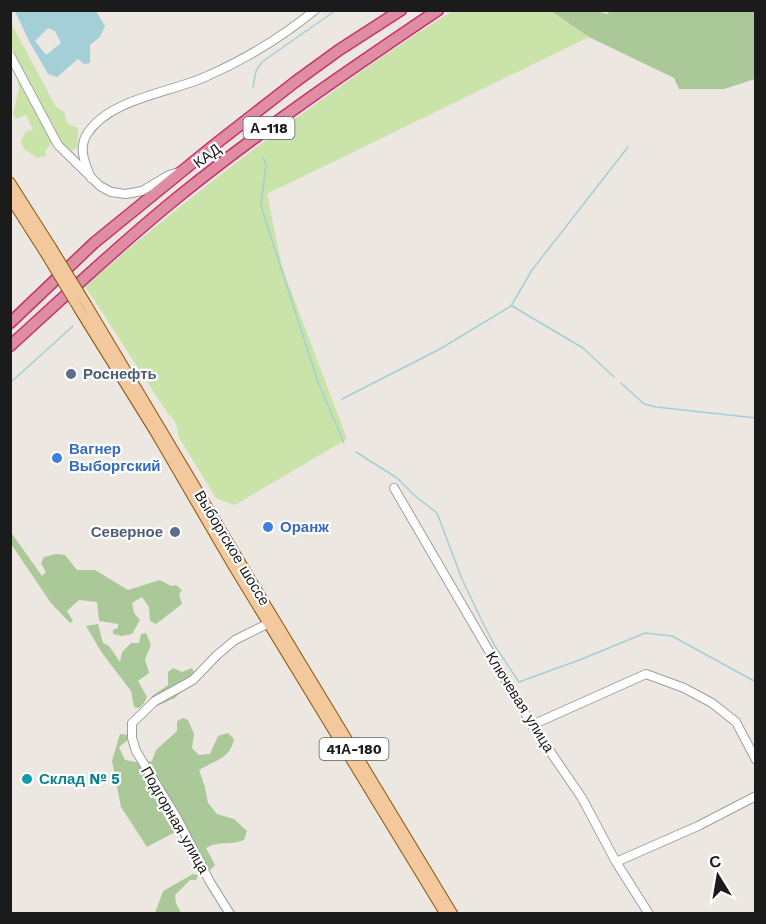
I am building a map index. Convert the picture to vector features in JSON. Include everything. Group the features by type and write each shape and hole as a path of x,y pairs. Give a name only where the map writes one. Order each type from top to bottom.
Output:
{"highway":[{"name":"КАД","path":"10,323 94,243 183,170 295,82 402,10"},
{"name":"КАД","path":"10,346 109,256 179,197 307,99 438,10"}],"main road":[{"path":"378,25 396,10"},
{"name":"Выборгское шоссе","path":"10,182 48,251 453,914"},
{"name":"Выборгское шоссе","path":"10,198 32,233 48,251"},
{"path":"10,211 32,233"},
{"name":"Выборгское шоссе","path":"84,308 268,622 445,914"}],"street":[{"path":"91,177 82,155 85,136 99,120 114,109 205,77 282,35 315,10"},
{"path":"10,55 58,145 100,186 111,192 126,194 142,191 169,175 183,170"},
{"name":"Ключевая улица","path":"394,488 532,725 582,798 616,862 649,914"},
{"name":"Подгорная улица","path":"230,914 210,882 177,818 136,751 132,738 132,723 155,700 193,680 225,646 268,622"},
{"path":"532,725 646,674 684,687 712,703 736,722 756,760"},
{"path":"616,862 698,826 756,796"}],"green space":[{"path":"453,11 551,11 589,37 267,194 282,267 347,439 235,505 216,498 178,436 174,421 85,286 271,136 375,62"},
{"path":"551,11 596,11 607,14 610,11 755,11 755,79 724,89 679,89 674,78 589,37"},
{"path":"10,21 56,107 64,112 68,124 78,128 77,147 72,151 60,141 11,46"},
{"path":"17,74 53,143 45,150 46,156 37,158 24,149 21,142 26,131 33,130 26,115 16,119 13,114 19,89"},
{"path":"10,531 42,576 46,572 41,563 44,557 56,554 65,555 77,570 95,570 128,590 160,580 171,586 176,585 182,590 179,594 182,604 156,624 150,621 149,607 142,597 132,603 134,613 140,620 132,634 122,636 113,634 118,624 99,621 97,602 79,600 67,611 73,621 70,623 51,603 11,544"},
{"path":"98,624 103,643 109,646 120,662 122,652 131,643 139,643 141,634 146,633 151,645 145,659 149,673 138,681 147,697 139,708 134,707 131,691 102,653 86,626"},
{"path":"173,668 182,672 192,668 196,677 175,698 150,709 148,703 152,696 168,685 168,672"},
{"path":"183,718 188,720 194,734 192,748 199,755 210,754 218,736 228,733 234,739 225,755 199,770 208,803 217,814 234,819 247,831 244,840 216,844 206,848 215,865 210,870 195,860 177,831 147,847 121,807 112,761 120,734 128,735 129,739 119,747 125,760 141,763 152,761 156,750 177,731 177,721"},
{"path":"193,874 198,875 196,880 190,880 175,895 181,913 155,913 163,891"}],"water":[{"path":"15,11 96,11 105,26 100,37 90,45 90,63 84,64 78,59 57,77 48,74","holes":["48,28 55,31 61,43 46,55 35,41"]}],"waterway":[{"path":"253,87 256,71 262,62 336,10"},
{"path":"342,399 440,349 511,306 532,270 628,147"},
{"path":"263,157 266,165 261,206 318,382 344,443"},
{"path":"512,306 583,348 614,377"},
{"path":"10,383 73,326"},
{"path":"621,383 644,404 756,418"},
{"path":"356,452 397,478 437,513 462,579 482,621 495,646 519,682 645,633 672,636 756,682"}],"place":[{"name":"Роснефть","path":"71,374"},
{"name":"Вагнер Выборгский","path":"57,458"},
{"name":"Оранж","path":"268,527"},
{"name":"Северное","path":"175,532"},
{"name":"Склад № 5","path":"27,779"}]}
